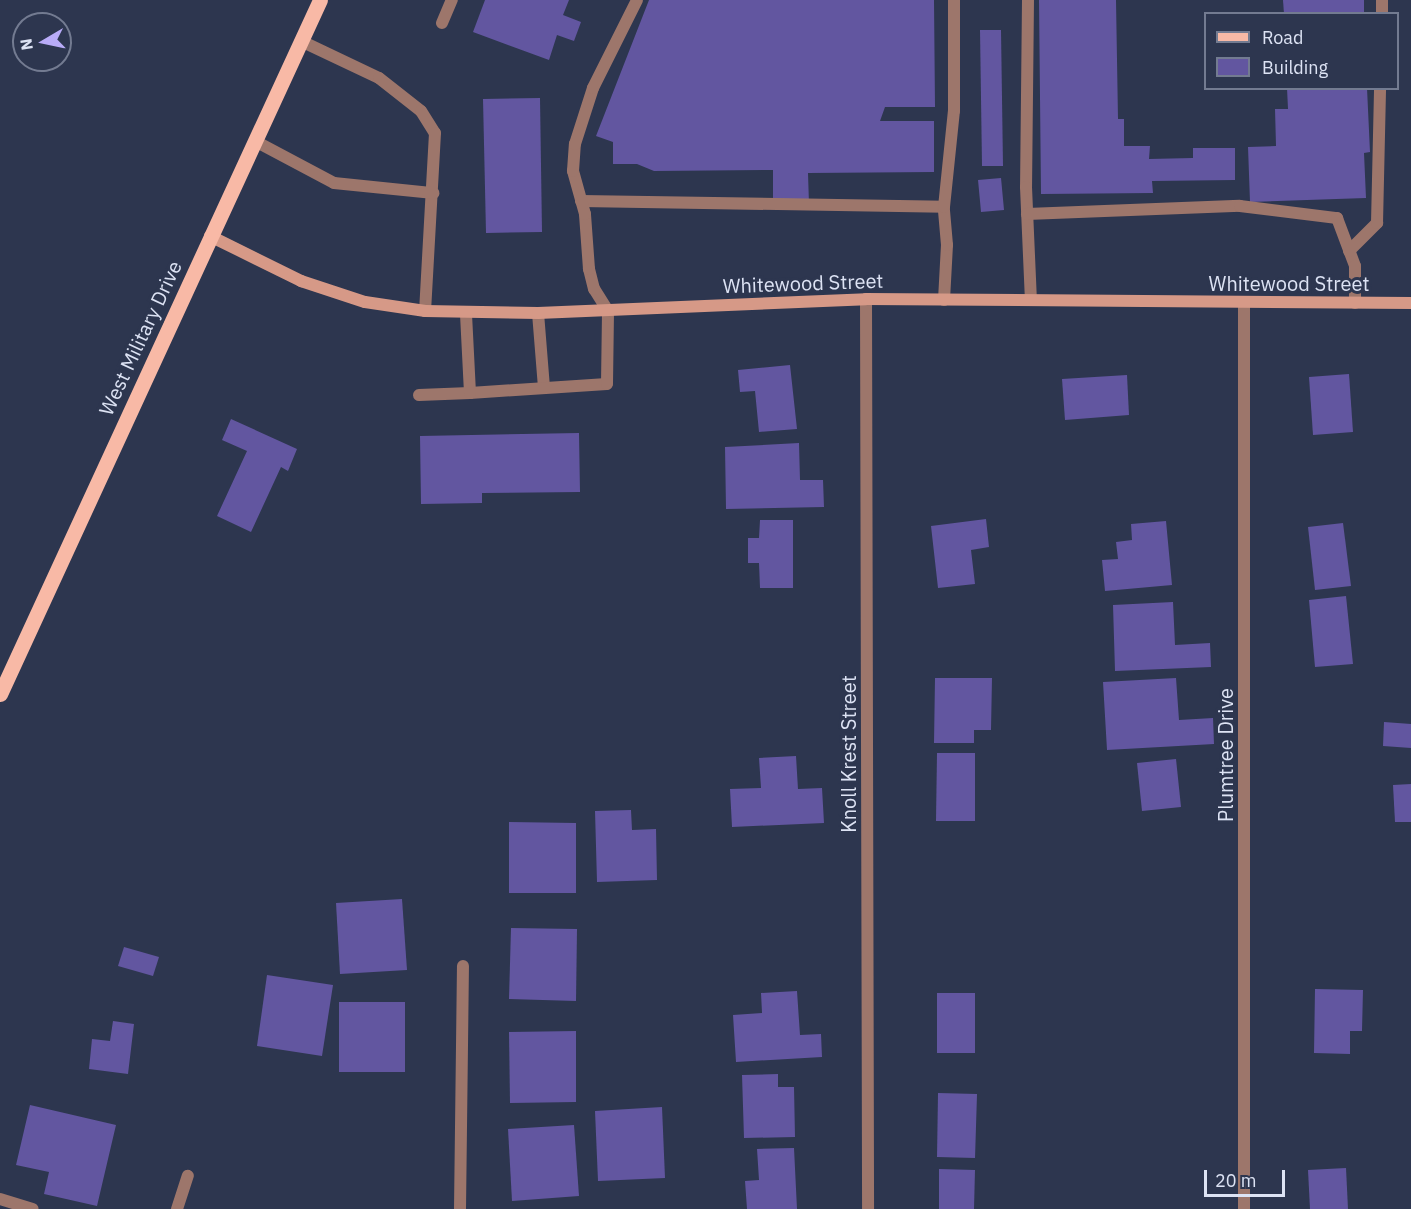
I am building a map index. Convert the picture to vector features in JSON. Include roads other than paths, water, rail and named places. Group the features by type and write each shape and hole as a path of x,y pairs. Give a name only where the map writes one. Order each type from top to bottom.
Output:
{"main road":[{"name":"West Military Drive","path":"0,694 320,0"}],"street":[{"path":"442,23 452,0"},
{"path":"419,395 607,384 608,311 594,289 589,269 581,201 573,171 575,144 593,88 637,0"},
{"path":"944,300 947,244 944,207 954,111 954,0"},
{"path":"1028,0 1027,214 1031,300"},
{"path":"301,41 379,78 421,111 435,133 426,310"},
{"path":"1349,251 1377,223 1380,90"},
{"path":"255,141 334,183 433,193"},
{"path":"581,201 944,207"},
{"path":"1027,214 1240,206 1337,218 1355,266 1355,303"},
{"name":"Whitewood Street","path":"210,236 301,281 365,302 426,310 538,313 866,299 1411,303"},
{"name":"Knoll Krest Street","path":"866,299 868,1209"},
{"name":"Plumtree Drive","path":"1244,302 1245,1209"},
{"path":"466,312 470,393"},
{"path":"538,313 544,388"},
{"path":"460,1209 463,966"},
{"path":"177,1209 188,1176"},
{"path":"0,1199 32,1209"}]}
